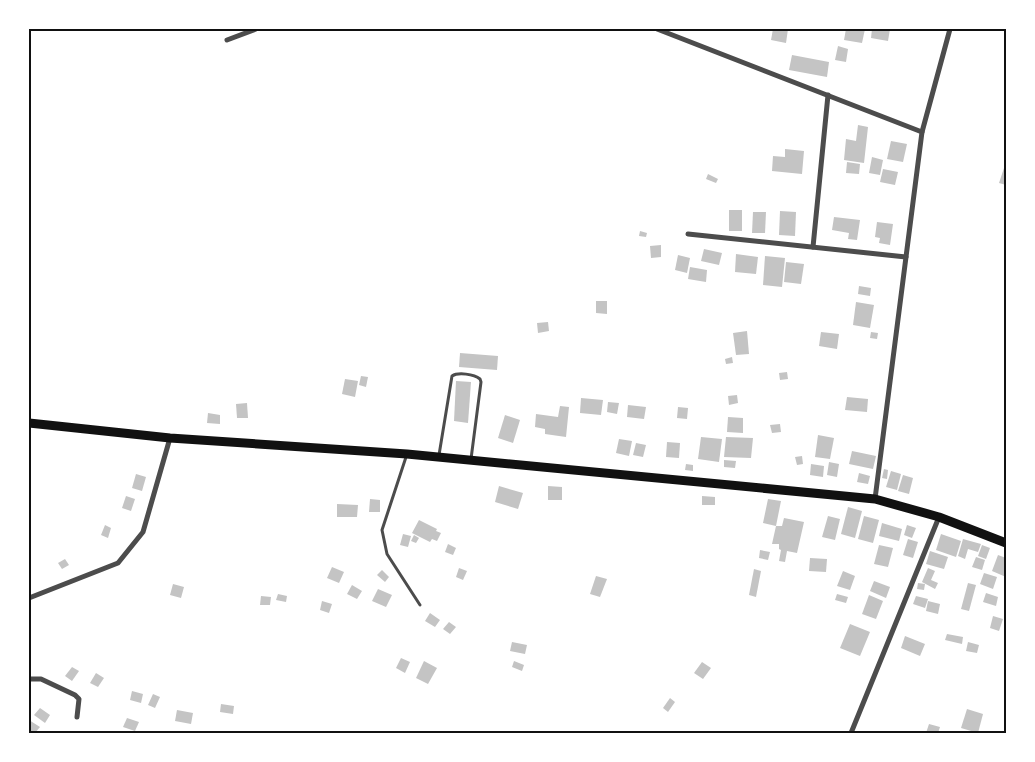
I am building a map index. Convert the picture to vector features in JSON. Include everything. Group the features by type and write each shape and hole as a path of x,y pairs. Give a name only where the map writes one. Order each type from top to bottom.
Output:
{"main road":[{"path":"29,423 170,438 438,456 875,499 939,517 1006,543"}],"street":[{"path":"227,40 256,29"},
{"path":"657,29 922,132"},
{"path":"875,499 922,132 950,29"},
{"path":"813,247 828,95"},
{"path":"688,234 906,257"},
{"path":"29,598 118,563 143,532 170,438"},
{"path":"851,733 939,517"},
{"path":"29,679 41,679 75,695 79,699 77,717"}],"lane":[{"path":"438,456 452,376 457,374 477,376 480,379 471,460"},
{"path":"407,454 382,530 387,554 420,605"}],"building":[{"path":"773,29 788,29 786,43 771,40"},
{"path":"846,29 865,29 862,43 844,40"},
{"path":"872,29 890,29 888,41 871,38"},
{"path":"838,46 848,49 846,62 835,60"},
{"path":"792,55 829,62 827,77 789,70"},
{"path":"858,125 868,127 864,163 844,160 846,139 856,141"},
{"path":"891,141 907,144 903,162 887,159"},
{"path":"785,149 804,151 802,174 772,171 773,156 785,157"},
{"path":"872,157 883,160 880,175 869,173"},
{"path":"847,162 860,164 859,174 846,173"},
{"path":"1004,168 1006,169 1006,185 999,183"},
{"path":"883,169 898,172 895,185 880,182"},
{"path":"708,174 718,179 716,183 706,179"},
{"path":"729,210 742,210 742,231 729,231"},
{"path":"780,211 796,212 795,236 779,235"},
{"path":"753,212 766,212 765,233 752,233"},
{"path":"834,217 860,220 857,240 848,239 849,233 832,230"},
{"path":"877,222 893,224 890,245 879,243 880,238 875,237"},
{"path":"640,231 647,233 646,237 639,236"},
{"path":"661,245 661,257 651,258 650,246"},
{"path":"704,249 722,253 719,265 701,261"},
{"path":"736,254 758,257 756,274 735,272"},
{"path":"678,255 690,258 687,273 675,270"},
{"path":"765,256 785,258 782,287 763,285"},
{"path":"786,262 804,264 801,284 784,282"},
{"path":"690,267 707,270 706,282 688,279"},
{"path":"859,286 871,288 870,296 858,294"},
{"path":"596,301 607,301 607,314 596,313"},
{"path":"856,302 874,305 870,328 853,325"},
{"path":"548,322 549,331 538,333 537,323"},
{"path":"747,331 749,354 736,355 733,333"},
{"path":"821,332 839,334 837,349 819,346"},
{"path":"871,332 878,333 877,339 870,338"},
{"path":"460,353 498,356 497,370 459,367"},
{"path":"732,357 733,363 726,364 725,359"},
{"path":"787,372 788,379 780,380 779,373"},
{"path":"361,376 368,377 366,387 359,385"},
{"path":"345,379 358,381 355,397 342,394"},
{"path":"456,381 471,382 468,423 454,421"},
{"path":"737,395 738,403 729,405 728,396"},
{"path":"847,397 868,399 867,412 845,410"},
{"path":"581,398 603,400 601,415 580,413"},
{"path":"608,402 619,403 617,414 607,412"},
{"path":"247,403 248,418 237,418 236,404"},
{"path":"628,405 646,407 644,419 627,417"},
{"path":"560,406 569,407 566,437 545,434 545,429 535,427 536,414 558,417"},
{"path":"678,407 688,408 687,419 677,418"},
{"path":"208,413 220,415 220,424 207,423"},
{"path":"505,415 520,420 513,443 498,438"},
{"path":"728,417 743,418 743,433 727,432"},
{"path":"780,424 781,432 772,433 770,425"},
{"path":"818,435 834,438 830,459 815,457"},
{"path":"701,437 722,439 719,462 698,459"},
{"path":"726,437 753,438 751,458 724,457"},
{"path":"619,439 632,441 629,456 616,453"},
{"path":"667,442 680,443 679,458 666,457"},
{"path":"636,443 646,445 643,457 633,455"},
{"path":"852,451 876,456 873,469 849,464"},
{"path":"802,456 803,464 797,465 795,457"},
{"path":"724,460 736,461 735,468 724,467"},
{"path":"829,462 839,464 837,477 827,475"},
{"path":"686,464 693,465 693,471 685,470"},
{"path":"811,464 824,466 823,477 810,475"},
{"path":"884,469 888,470 887,479 882,478"},
{"path":"891,471 901,474 897,490 886,487"},
{"path":"859,473 870,476 868,484 857,482"},
{"path":"136,474 146,477 142,491 132,488"},
{"path":"903,475 913,478 909,494 898,491"},
{"path":"499,486 523,493 518,509 495,502"},
{"path":"548,486 562,487 562,500 548,500"},
{"path":"126,496 135,499 131,511 122,508"},
{"path":"702,496 715,497 715,505 702,505"},
{"path":"370,499 380,500 380,512 369,512"},
{"path":"768,499 781,501 776,526 763,523"},
{"path":"337,504 358,505 357,517 337,517"},
{"path":"848,507 862,511 855,538 841,534"},
{"path":"828,516 840,519 835,540 822,537"},
{"path":"864,516 879,520 873,543 858,539"},
{"path":"784,518 804,522 797,553 787,551 785,562 779,561 781,550 779,549 779,544 772,544 776,526 782,526"},
{"path":"419,520 441,533 437,541 432,539 430,542 412,533"},
{"path":"882,523 902,529 899,541 879,536"},
{"path":"105,525 111,528 108,538 101,535"},
{"path":"907,525 916,528 912,538 904,535"},
{"path":"403,534 411,536 408,547 400,545"},
{"path":"941,534 961,541 956,557 936,550"},
{"path":"414,535 419,538 416,543 411,541"},
{"path":"908,539 918,542 913,558 903,555"},
{"path":"963,539 981,544 978,552 968,549 965,559 958,556"},
{"path":"448,544 456,548 453,555 445,552"},
{"path":"879,545 893,548 888,567 874,564"},
{"path":"982,545 990,548 986,559 978,556"},
{"path":"760,550 770,552 768,560 759,558"},
{"path":"930,551 948,557 944,569 926,564"},
{"path":"998,555 1006,558 1006,577 992,571"},
{"path":"976,557 985,560 982,570 972,567"},
{"path":"810,558 827,559 826,572 809,571"},
{"path":"65,559 69,565 62,569 58,563"},
{"path":"332,567 344,572 339,583 327,578"},
{"path":"459,568 467,571 463,580 456,577"},
{"path":"928,568 935,571 931,580 938,583 935,589 922,582"},
{"path":"754,569 761,571 756,597 749,595"},
{"path":"382,570 389,577 385,582 377,575"},
{"path":"843,571 855,576 850,590 837,586"},
{"path":"984,573 997,577 993,589 980,584"},
{"path":"596,576 607,579 600,597 590,594"},
{"path":"874,581 890,587 886,598 870,591"},
{"path":"918,583 925,584 924,590 917,589"},
{"path":"968,583 976,585 969,611 961,609"},
{"path":"173,584 184,587 181,598 170,595"},
{"path":"352,585 362,591 357,599 347,594"},
{"path":"378,589 392,595 386,607 372,601"},
{"path":"986,593 998,597 996,606 983,602"},
{"path":"278,594 287,596 286,602 276,600"},
{"path":"837,594 848,597 846,603 835,600"},
{"path":"869,595 883,601 876,619 862,614"},
{"path":"261,596 271,597 270,605 260,605"},
{"path":"916,596 928,599 925,608 913,604"},
{"path":"322,601 332,604 329,613 320,610"},
{"path":"928,601 940,604 938,614 926,611"},
{"path":"430,613 440,620 435,627 425,621"},
{"path":"993,616 1003,619 999,631 990,628"},
{"path":"449,622 456,627 450,634 443,629"},
{"path":"850,624 870,632 860,656 840,648"},
{"path":"947,634 963,637 962,644 945,640"},
{"path":"905,636 925,644 920,656 901,648"},
{"path":"512,642 527,645 525,654 510,651"},
{"path":"968,642 979,645 977,653 966,651"},
{"path":"401,658 410,662 405,673 396,668"},
{"path":"424,661 437,668 428,684 416,678"},
{"path":"514,661 524,665 522,671 512,667"},
{"path":"702,662 711,668 703,679 694,673"},
{"path":"72,667 79,671 72,681 65,676"},
{"path":"96,673 104,678 98,687 90,683"},
{"path":"132,691 143,694 141,703 130,700"},
{"path":"153,694 160,697 155,708 148,705"},
{"path":"670,698 675,702 668,712 663,708"},
{"path":"221,704 234,706 233,714 220,712"},
{"path":"40,708 50,715 45,723 34,715"},
{"path":"967,709 983,714 978,733 961,728"},
{"path":"177,710 193,713 191,724 175,721"},
{"path":"127,718 139,722 135,731 123,727"},
{"path":"29,720 40,727 35,733 29,733"},
{"path":"929,724 940,727 938,733 926,733"}]}
